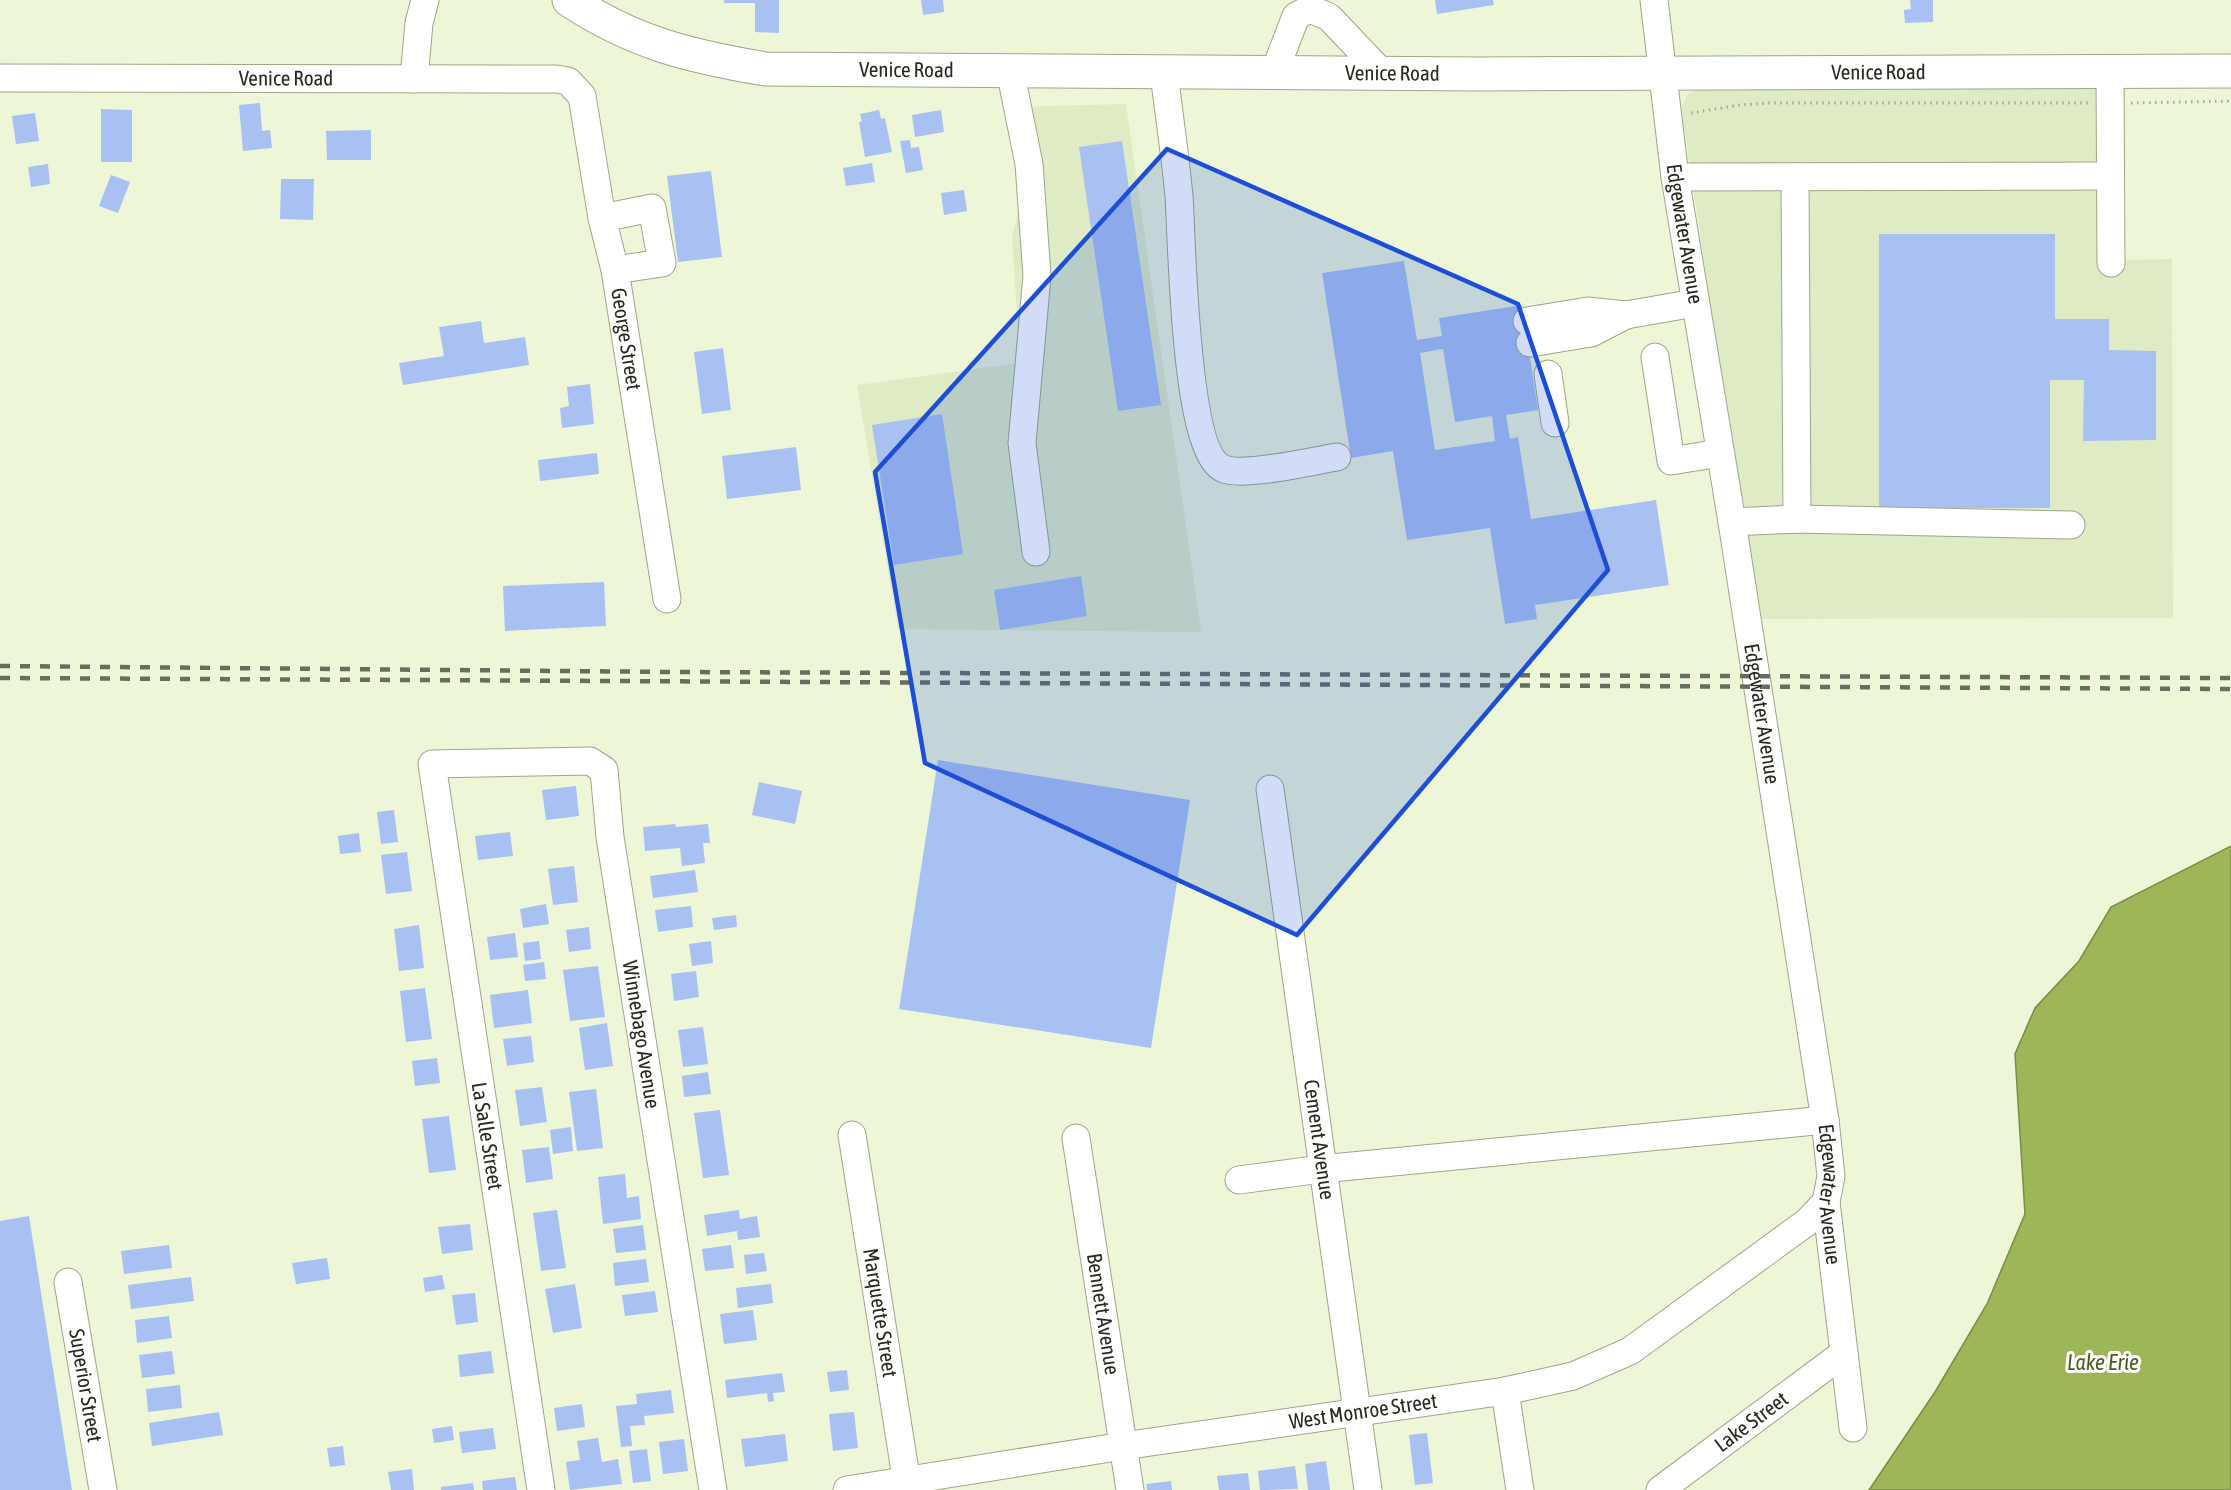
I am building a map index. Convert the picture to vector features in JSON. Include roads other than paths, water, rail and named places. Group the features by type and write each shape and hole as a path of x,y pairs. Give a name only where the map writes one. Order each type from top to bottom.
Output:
{"main road":[{"name":"Venice Road","path":"569,0 596,18 635,37 694,57 765,69 1383,74 2231,71"}],"street":[{"path":"414,79 419,23 425,0"},
{"name":"Edgewater Avenue","path":"1654,0 1660,74 1675,177 1732,522 1825,1120 1831,1176 1826,1202 1853,1428"},
{"path":"1274,73 1296,16 1310,9 1329,17 1383,74"},
{"path":"1010,70 1029,164 1037,276 1022,443 1035,552"},
{"path":"2110,71 2111,263"},
{"path":"1164,73 1179,195 1187,341 1201,431 1209,456 1223,469 1250,470 1337,457"},
{"name":"Venice Road","path":"0,78 556,79 573,84"},
{"name":"George Street","path":"573,84 582,96 602,218 615,270 667,599"},
{"path":"1675,177 2109,176"},
{"path":"1794,177 1797,519"},
{"path":"602,218 652,208 662,263 615,270"},
{"path":"1528,332 1591,333 1626,315 1695,303"},
{"path":"1655,357 1671,461 1720,453"},
{"path":"1548,374 1555,423"},
{"path":"1732,522 1797,519 2071,525"},
{"name":"Winnebago Avenue","path":"432,782 432,764 590,761 604,770 610,837 713,1490"},
{"name":"La Salle Street","path":"432,782 541,1490"},
{"name":"Cement Avenue","path":"1270,789 1321,1169 1368,1490"},
{"path":"1239,1180 1321,1169 1825,1120"},
{"name":"Marquette Street","path":"852,1135 908,1485"},
{"name":"Bennett Avenue","path":"1076,1138 1130,1490"},
{"name":"West Monroe Street","path":"847,1490 908,1485 1123,1446 1504,1391 1573,1376 1630,1351 1807,1222 1826,1202"},
{"name":"Superior Street","path":"68,1282 103,1490"},
{"name":"Lake Street","path":"1659,1490 1844,1353"},
{"path":"1504,1391 1520,1490"}],"water":[{"name":"Lake Erie","path":"2231,846 2231,1490 1869,1490 1935,1392 1987,1304 2025,1214 2015,1054 2035,1008 2079,961 2111,907"}],"railway":[{"path":"0,666 672,672 2231,678"},
{"path":"0,678 2231,689"}]}
